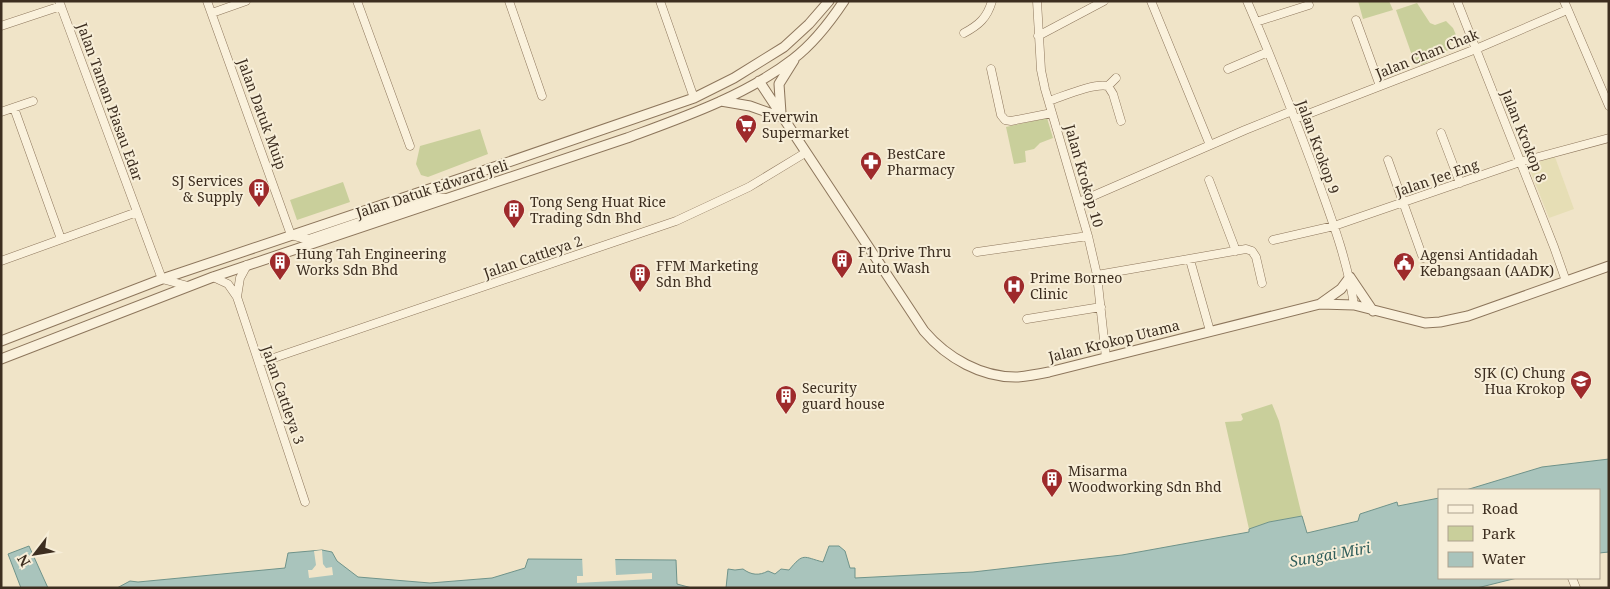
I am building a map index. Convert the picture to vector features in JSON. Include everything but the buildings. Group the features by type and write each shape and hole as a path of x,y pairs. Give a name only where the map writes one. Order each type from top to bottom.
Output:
{"street":[{"name":"Jalan Datuk Muip","path":"207,1 291,235"},
{"path":"212,13 246,1"},
{"path":"357,1 410,146"},
{"path":"509,1 542,96"},
{"path":"660,1 694,98"},
{"name":"Jalan Datuk Edward Jeli","path":"3,340 162,278 694,98 734,78 784,47 829,1"},
{"name":"Jalan Datuk Edward Jeli","path":"1,359 188,286 627,138 720,100 759,81 795,58 824,28 844,1"},
{"path":"964,33 986,18 992,1"},
{"name":"Jalan Krokop 10","path":"1037,1 1041,70 1079,202 1097,275 1106,358"},
{"path":"1038,36 1104,1"},
{"path":"1151,1 1210,145"},
{"name":"Jalan Krokop 9","path":"1247,1 1293,115 1334,226 1350,277 1354,305"},
{"name":"Jalan Krokop 8","path":"1457,1 1566,281"},
{"path":"1,26 60,4"},
{"name":"Jalan Taman Piasau Edar","path":"60,4 162,278"},
{"path":"1566,4 1609,106"},
{"name":"Jalan Chan Chak","path":"1079,202 1210,145 1380,86 1476,49 1566,4"},
{"path":"1256,22 1310,5"},
{"path":"1356,20 1380,86"},
{"path":"1228,69 1268,52"},
{"path":"720,100 744,104 781,117 779,84 795,58"},
{"path":"734,78 759,81 762,61"},
{"path":"991,69 1001,115 1005,120 1010,121 1052,113"},
{"path":"1108,86 1116,78"},
{"name":"Jalan Krokop Utama","path":"759,81 924,331 936,345 963,363 989,373 1018,376 1049,372 1320,304 1354,305 1425,323 1440,322 1468,316 1609,266"},
{"path":"1049,101 1093,87 1108,86"},
{"path":"1108,86 1113,94 1121,121"},
{"path":"1,112 33,101"},
{"path":"14,108 61,239"},
{"path":"1441,133 1460,183"},
{"name":"Jalan Jee Eng","path":"1273,240 1334,226 1520,162 1609,138"},
{"name":"Jalan Cattleya 2","path":"259,363 676,221 749,187 805,152"},
{"path":"1388,160 1423,258"},
{"path":"1209,180 1236,251"},
{"path":"291,235 309,239 432,197 449,198"},
{"path":"1,261 137,212"},
{"path":"977,252 1088,236"},
{"path":"1097,275 1246,249 1252,251 1256,257 1262,284"},
{"path":"1190,260 1210,331"},
{"path":"237,297 240,278 247,265"},
{"name":"Jalan Cattleya 3","path":"213,277 228,284 237,297 305,502"},
{"path":"1320,304 1341,289 1350,277 1373,311"},
{"path":"162,278 188,286"},
{"path":"1027,319 1101,307"},
{"path":"3,340 31,347"}],"shaded area":[{"path":"1555,157 1574,209 1549,218 1530,170 1531,164"}],"green space":[{"path":"1358,1 1389,1 1393,10 1363,19"},
{"path":"1417,3 1430,23 1435,25 1446,21 1453,28 1456,35 1452,40 1450,49 1422,65 1414,61 1396,10"},
{"path":"1047,118 1053,138 1040,143 1034,149 1025,151 1026,162 1014,164 1006,127"},
{"path":"480,129 488,154 428,177 421,175 416,164 420,146"},
{"path":"343,182 350,202 297,220 290,200"},
{"path":"1272,404 1279,421 1302,516 1269,522 1249,529 1225,422 1241,421 1243,419 1241,414"}],"water":[{"path":"1609,459 1609,552 1600,553 1600,489 1469,489 1542,467"},
{"name":"Sungai Miri","path":"1438,498 1438,579 1513,579 1477,588 726,588 728,569 743,569 755,574 768,571 775,574 781,569 789,570 798,560 804,557 823,562 829,546 839,546 845,551 850,568 855,568 855,578 973,572 1122,555 1249,532 1249,529 1269,522 1302,516 1307,533 1358,521 1360,514 1397,502 1398,506"},
{"path":"29,546 48,588 21,588 8,554"},
{"path":"322,550 332,552 337,561 358,577 430,583 492,578 525,568 528,559 676,560 677,584 692,588 117,588 130,581 138,582 285,568 288,553"}],"pier":[{"path":"322,550 323,564 326,568 332,567 333,575 309,578 308,570 312,570 316,565 314,551"},
{"path":"582,556 615,556 616,575 652,573 652,579 577,583 577,576 583,576"}],"place":[{"name":"Everwin Supermarket","path":"746,144"},
{"name":"BestCare Pharmacy","path":"871,181"},
{"name":"SJ Services & Supply","path":"259,208"},
{"name":"Tong Seng Huat Rice Trading Sdn Bhd","path":"514,229"},
{"name":"F1 Drive Thru Auto Wash","path":"842,279"},
{"name":"Hung Tah Engineering Works Sdn Bhd","path":"280,281"},
{"name":"Agensi Antidadah Kebangsaan (AADK)","path":"1404,282"},
{"name":"FFM Marketing Sdn Bhd","path":"640,293"},
{"name":"Prime Borneo Clinic","path":"1014,305"},
{"name":"SJK (C) Chung Hua Krokop","path":"1581,400"},
{"name":"Security guard house","path":"786,415"},
{"name":"Misarma Woodworking Sdn Bhd","path":"1052,498"}]}
